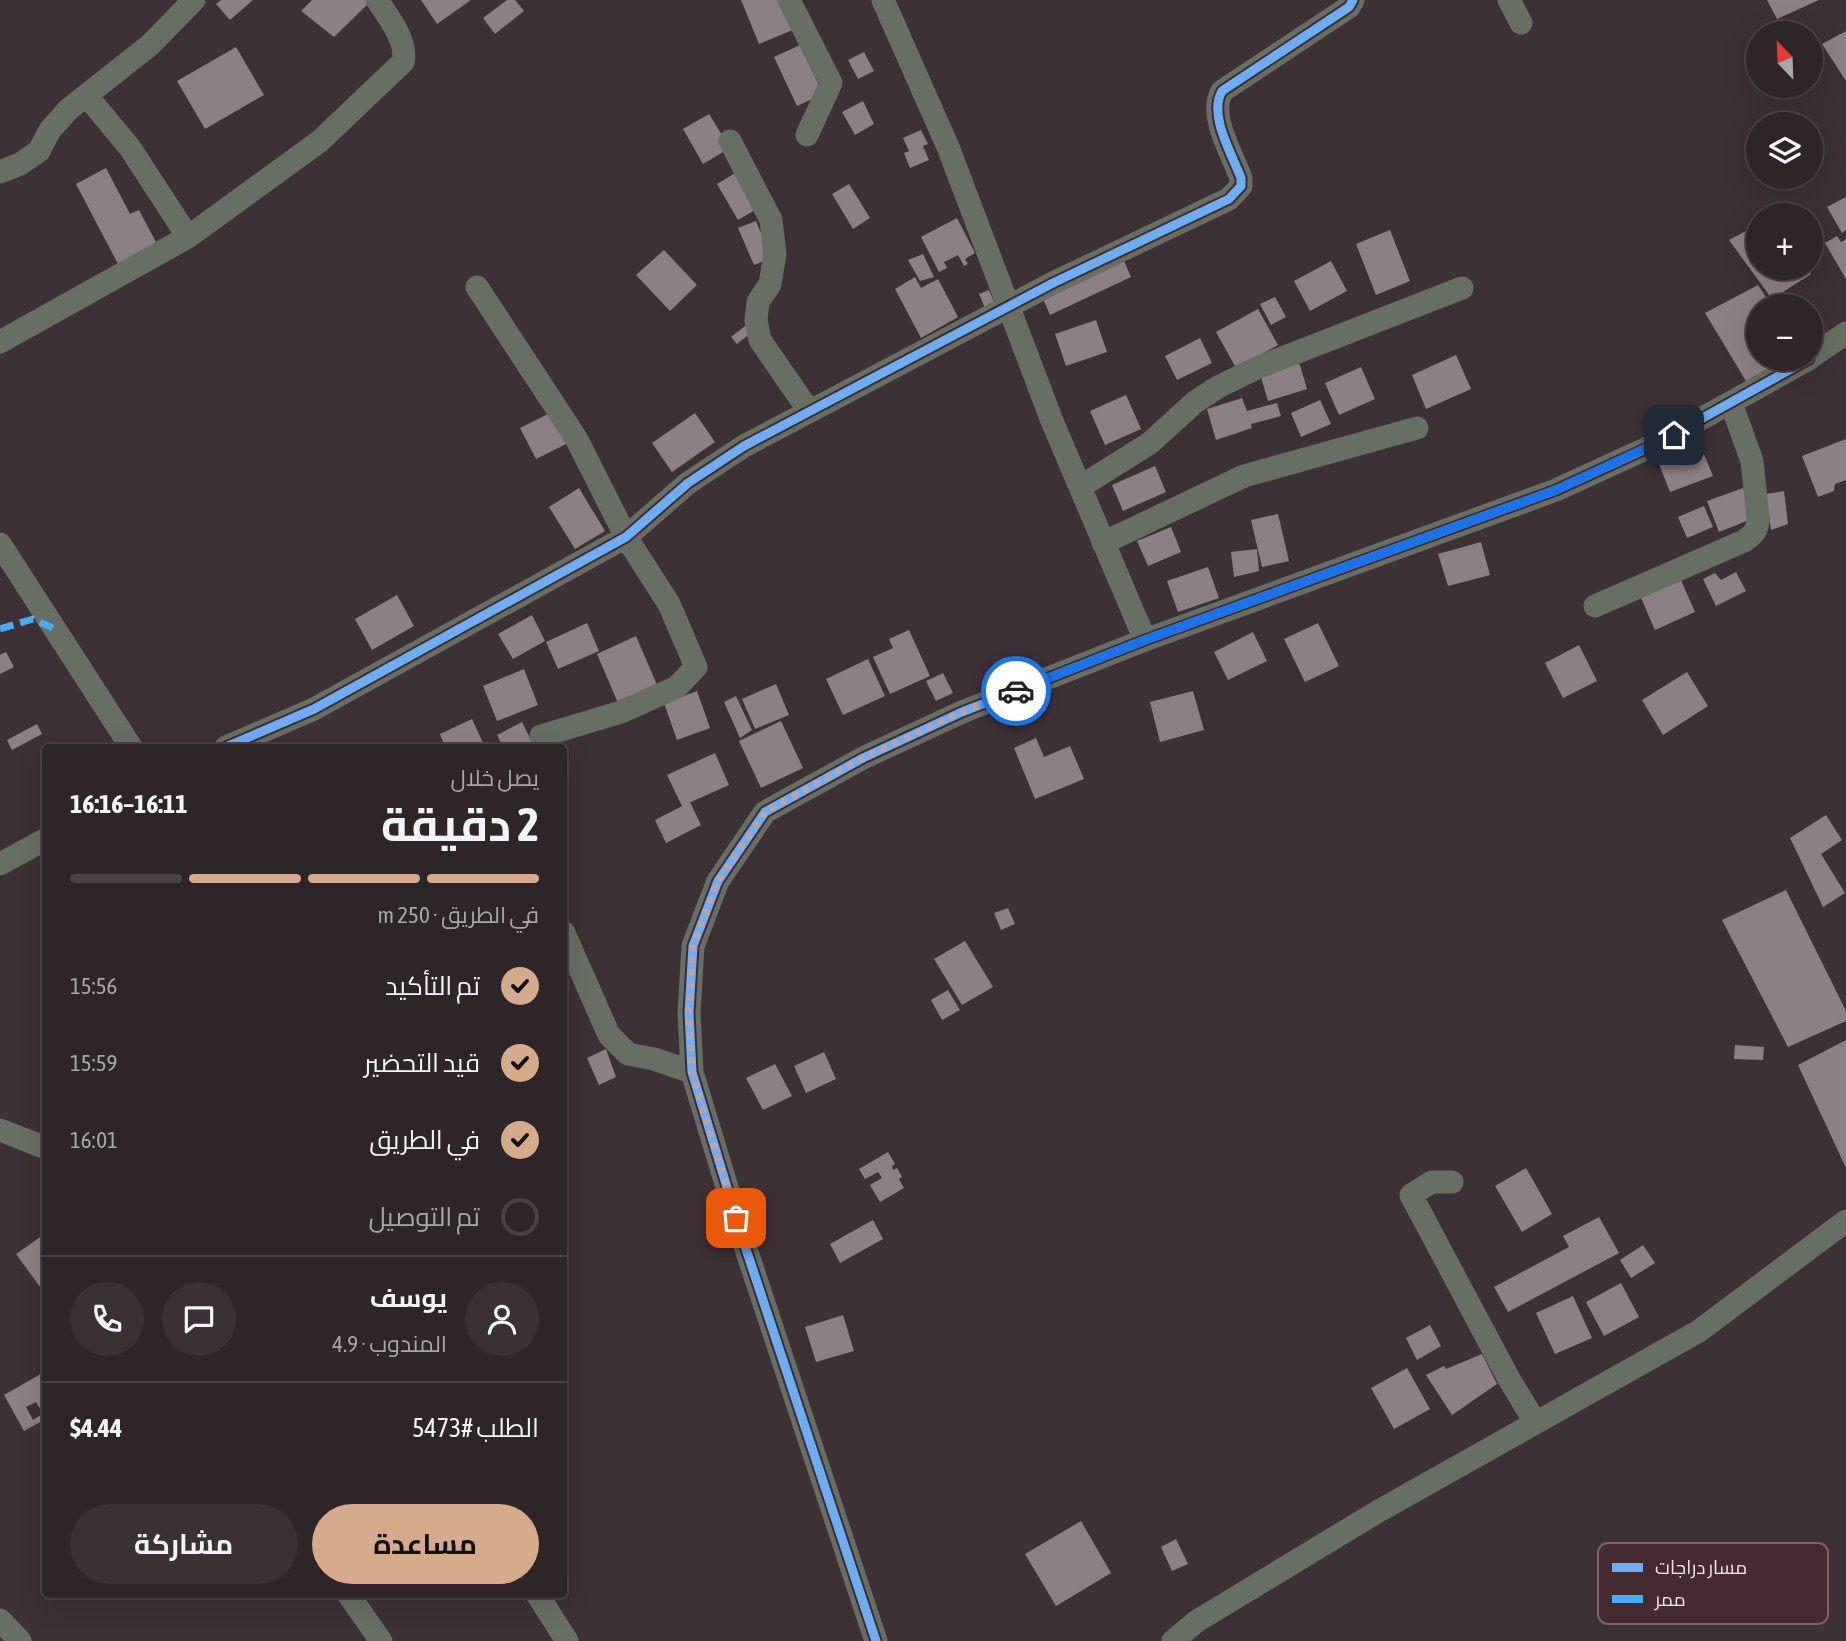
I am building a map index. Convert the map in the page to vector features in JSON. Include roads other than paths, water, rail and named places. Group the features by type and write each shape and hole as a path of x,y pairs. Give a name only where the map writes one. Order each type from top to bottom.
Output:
{"street":[{"path":"0,172 39,151 50,130 62,116 150,45 194,0"},
{"path":"0,342 188,237 320,141 403,62 403,45 377,0"},
{"path":"789,0 831,83 807,135"},
{"path":"883,0 948,147 1008,307 1145,640"},
{"path":"233,744 314,709 626,537 688,483 744,446 1008,307 1237,193 1241,178 1217,113 1217,100 1222,91 1349,7 1353,0"},
{"path":"1509,0 1521,23"},
{"path":"87,96 130,148 188,237"},
{"path":"730,141 771,220 775,254 771,284 758,302 756,320 760,340 809,411"},
{"path":"477,286 576,438 626,537 669,604 696,667 677,687 621,712 541,736"},
{"path":"1080,487 1150,443 1195,402 1218,387 1259,367 1462,288"},
{"path":"1823,349 1846,333"},
{"path":"876,1641 743,1240 692,1072 689,1013 693,946 718,881 765,812 863,758 962,712 1145,640 1556,490 1654,445 1787,371"},
{"path":"1595,606 1744,541 1754,534 1758,527 1752,461 1731,403"},
{"path":"1103,543 1244,476 1417,428"},
{"path":"0,544 129,744"},
{"path":"0,864 42,841"},
{"path":"567,940 609,1035 628,1054 654,1059 692,1072"},
{"path":"0,1130 42,1146"},
{"path":"1452,1182 1432,1182 1411,1195 1535,1422"},
{"path":"1173,1641 1197,1621 1310,1552 1699,1331 1846,1221"},
{"path":"351,1598 381,1641"},
{"path":"539,1598 566,1641"},
{"path":"0,1620 20,1641"}]}
